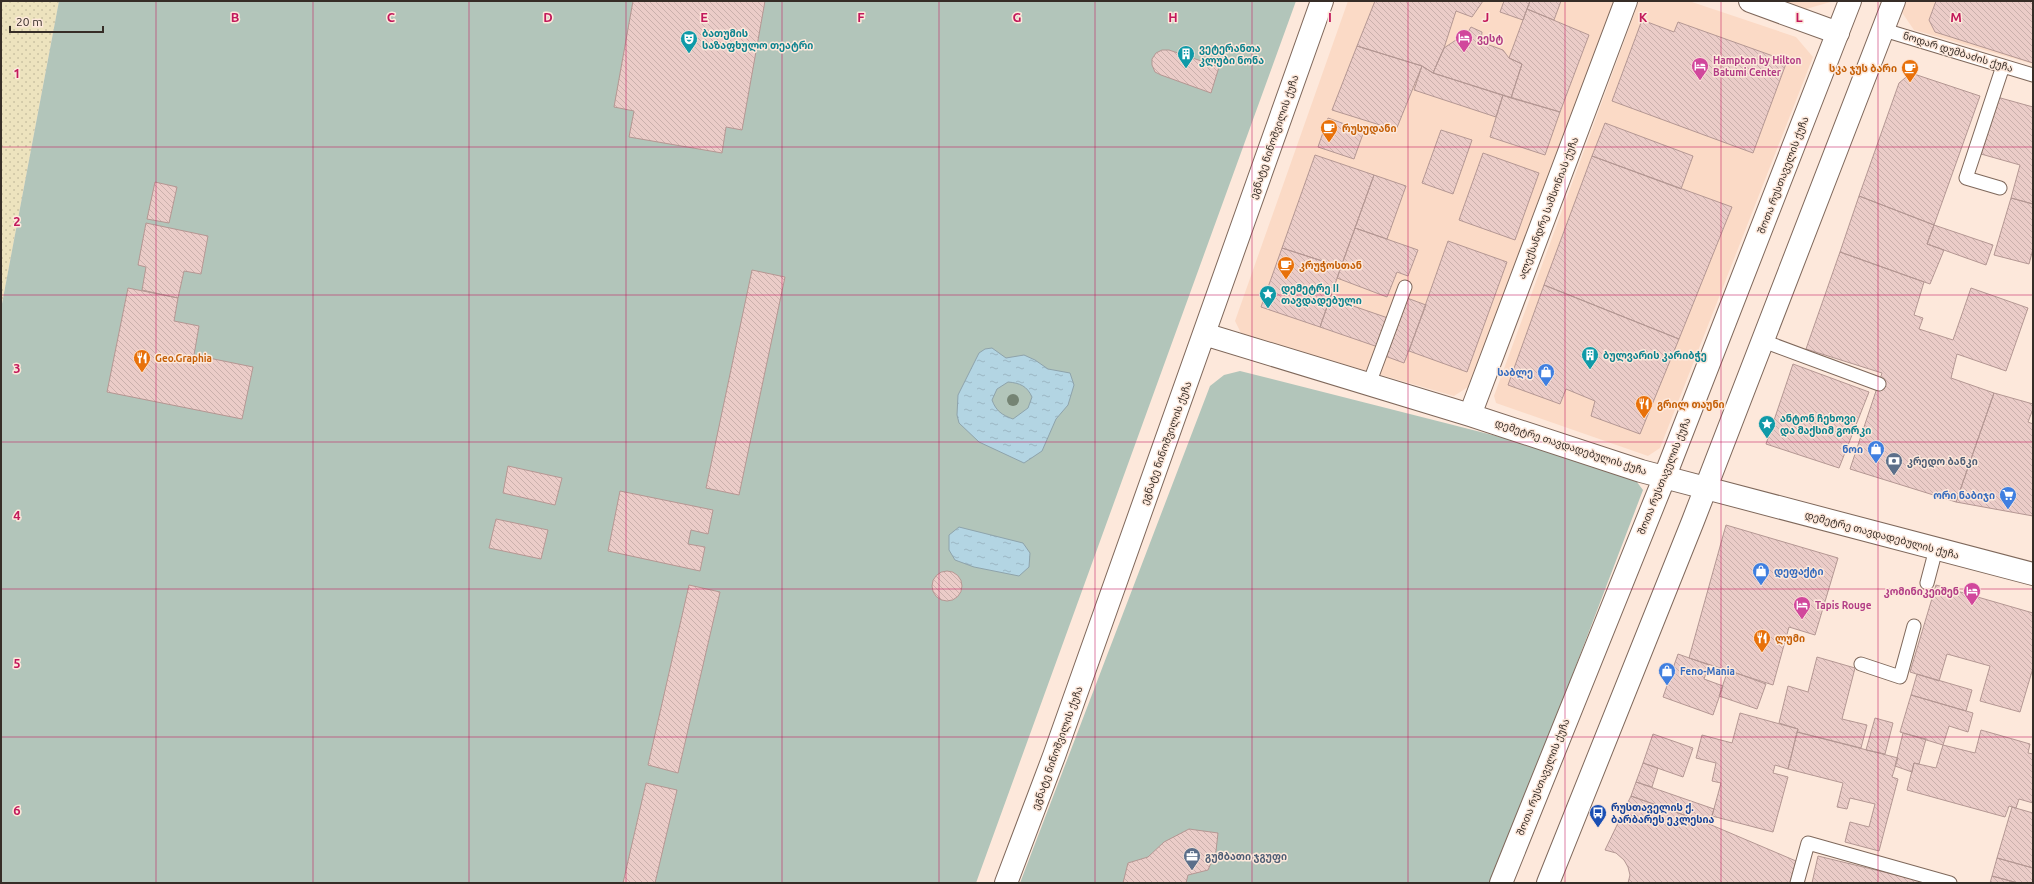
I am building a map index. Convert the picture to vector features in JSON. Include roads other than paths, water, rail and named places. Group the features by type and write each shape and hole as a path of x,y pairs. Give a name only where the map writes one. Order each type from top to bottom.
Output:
{"street":[{"name":"ეგნატე ნინოშვილის ქუჩა","path":"1006,883 1054,756 1322,1"},
{"name":"ალექსანდრე სამსონიას ქუჩა","path":"1470,415 1626,1"},
{"path":"1750,1 1838,33"},
{"name":"შოთა რუსთაველის ქუჩა","path":"1501,883 1665,476 1850,1"},
{"path":"1548,883 1763,341 1894,1"},
{"name":"დემეტრე თავდადებულის ქუჩა","path":"1204,334 1470,415 1642,471 1936,550 2033,574"}],"lane":[{"name":"ნოდარ დუმბაძის ქუჩა","path":"1884,30 2033,75"},
{"path":"2000,188 1966,178 2003,66"},
{"path":"1369,384 1405,287"},
{"path":"1763,341 1873,378"},
{"path":"1927,583 1936,550"},
{"path":"1861,664 1900,677 1914,626"},
{"path":"1797,883 1808,843 1950,883"}],"water":[{"path":"992,348 1006,358 1024,355 1035,360 1048,369 1070,373 1074,385 1068,405 1056,419 1042,451 1024,463 979,442 959,423 957,415 958,395 979,353 985,349","holes":["1008,382 1020,384 1030,393 1032,397 1028,408 1013,419 1000,412 995,407 992,400 997,389"]},
{"path":"959,527 1023,543 1030,553 1029,567 1019,576 974,567 955,560 949,550 949,535"}],"place":[{"name":"ვესტ","path":"1464,53"},
{"name":"ბათუმის საზაფხულო თეატრი","path":"689,54"},
{"name":"ვეტერანთა კლუბი ნონა","path":"1186,69"},
{"name":"Hampton by Hilton Batumi Center","path":"1700,81"},
{"name":"სკა ჯუს ბარი","path":"1910,83"},
{"name":"რუსუდანი","path":"1329,143"},
{"name":"კრუჭოსთან","path":"1286,280"},
{"name":"დემეტრე II თავდადებული","path":"1268,309"},
{"name":"ბულვარის კარიბჭე","path":"1590,370"},
{"name":"Geo.Graphia","path":"142,373"},
{"name":"საბლე","path":"1546,387"},
{"name":"გრილ თაუნი","path":"1644,419"},
{"name":"ანტონ ჩეხოვი და მაქსიმ გორკი","path":"1767,439"},
{"name":"ნოი","path":"1876,464"},
{"name":"კრედო ბანკი","path":"1894,476"},
{"name":"ორი ნაბიჯი","path":"2008,510"},
{"name":"დეფაქტი","path":"1761,586"},
{"name":"კომინიკეიშენ","path":"1972,606"},
{"name":"Tapis Rouge","path":"1802,620"},
{"name":"ლუმი","path":"1762,653"},
{"name":"Feno-Mania","path":"1667,686"},
{"name":"რუსთაველის ქ. ბარბარეს ეკლესია","path":"1598,828"},
{"name":"გუმბათი ჯგუფი","path":"1192,871"}]}
